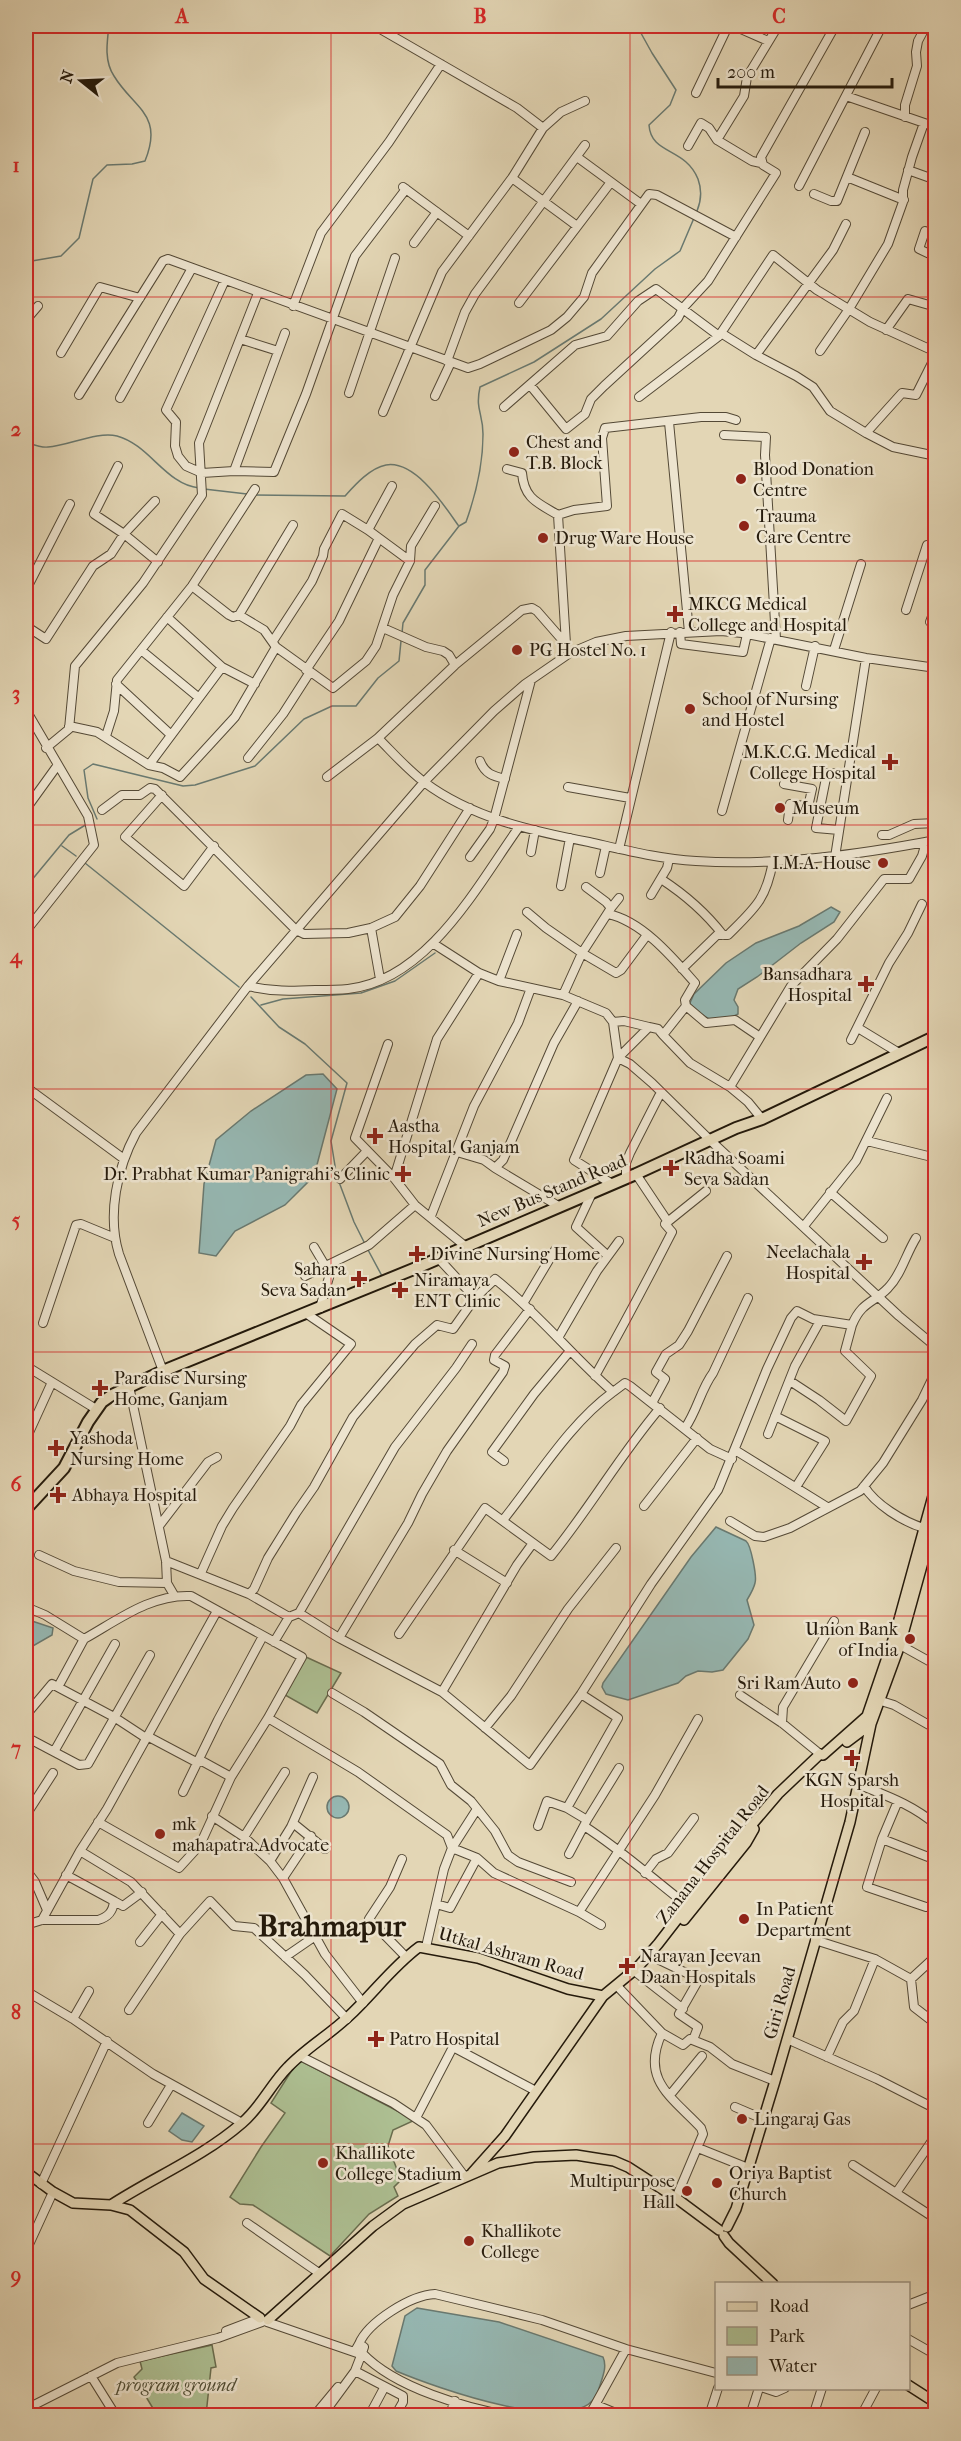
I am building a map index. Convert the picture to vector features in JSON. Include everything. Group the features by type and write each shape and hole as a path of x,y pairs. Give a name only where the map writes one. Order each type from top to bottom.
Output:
{"highway":[{"name":"New Bus Stand Road","path":"26,1509 64,1468 96,1409 112,1395 129,1386 307,1314 592,1193 736,1128 762,1119 936,1036"}],"main road":[{"path":"869,1720 936,1485"},
{"path":"615,1988 638,1968 778,1794 821,1756 869,1720 881,1701 900,1645 936,1515"},
{"name":"Giri Road","path":"724,2231 748,2168 775,2081 860,1785 869,1720"},
{"name":"Zanana Hospital Road","path":"603,1996 637,1973 653,1957 746,1843 764,1813 821,1756"},
{"name":"Utkal Ashram Road","path":"111,2205 135,2189 200,2155 242,2123 257,2110 281,2075 300,2056 347,2019 406,1957 419,1947 478,1958 568,1989 603,1996"},
{"path":"468,2175 492,2153 603,1996"},
{"path":"492,2153 498,2163"},
{"path":"26,2172 53,2193 73,2203 111,2205 130,2210 184,2252 204,2279 265,2319 373,2226 403,2204 498,2163 534,2157 576,2155 599,2157 628,2167 724,2231 729,2243 772,2282"},
{"path":"910,2386 936,2403"}],"street":[{"path":"375,26 517,108 543,128"},
{"path":"696,93 728,26"},
{"path":"734,26 768,41"},
{"path":"717,140 744,96 747,77 778,26"},
{"path":"761,163 762,155 835,26"},
{"path":"799,186 882,26"},
{"path":"905,117 905,105 916,74 918,41 926,26"},
{"path":"293,306 321,233 389,142 441,64"},
{"path":"846,96 936,127"},
{"path":"383,412 442,272 512,178 543,128 561,112 585,101"},
{"path":"530,385 566,429 585,414 591,399 678,318 683,308 708,281 776,173 717,140 701,123 688,146"},
{"path":"820,351 849,309 888,244 904,200 903,190 908,170 924,123"},
{"path":"814,194 833,202 837,201 865,132"},
{"path":"435,396 465,312 475,294 585,145"},
{"path":"577,157 641,204"},
{"path":"908,170 936,180"},
{"path":"847,177 904,200"},
{"path":"512,178 577,226"},
{"path":"519,303 611,182"},
{"path":"225,280 166,410 176,422 175,446 178,456 186,466 202,476 234,471 274,472 306,394 355,256 405,188 469,236"},
{"path":"79,395 163,261 168,259 468,368 551,330 559,324 584,297 592,273 648,195 653,194 736,237"},
{"path":"414,243 437,212"},
{"path":"756,355 833,250 846,224"},
{"path":"925,231 919,249 936,257"},
{"path":"639,397 720,335 773,255 807,283 849,309 886,330 936,353 916,395 902,393 866,434"},
{"path":"350,393 395,258"},
{"path":"120,398 192,268"},
{"path":"61,353 100,287 140,298"},
{"path":"504,407 574,345 607,336 638,301 656,289 720,335 813,387 830,411 866,434 893,447 936,456"},
{"path":"46,748 69,729 75,666 158,562 201,495 199,443 258,293"},
{"path":"886,330 908,299 936,307"},
{"path":"26,320 38,306"},
{"path":"234,471 285,333"},
{"path":"240,339 278,351"},
{"path":"558,515 574,510 607,506 602,438 605,428 701,417 726,417 736,420"},
{"path":"669,422 690,632"},
{"path":"722,811 773,638 766,437 724,435"},
{"path":"118,466 94,514 124,534 158,562"},
{"path":"507,469 522,474 527,495 558,515"},
{"path":"368,530 392,486"},
{"path":"105,736 114,711 117,680 192,586 255,489"},
{"path":"26,626 46,639 93,566 111,554 124,534 155,501"},
{"path":"26,590 70,504"},
{"path":"239,615 264,630 274,644 333,688 366,661 376,646 393,595 411,561 411,546 435,506"},
{"path":"69,726 98,732 149,765 163,768 180,777 235,717 255,684 274,644 312,581 324,549 342,514 411,561"},
{"path":"558,515 565,644"},
{"path":"192,586 229,615 233,617 239,615 293,525"},
{"path":"248,758 283,714 339,621 380,538"},
{"path":"906,610 927,545 936,548"},
{"path":"834,650 861,564"},
{"path":"930,622 936,606"},
{"path":"327,777 378,738 455,665 527,607 537,611 565,644 570,654"},
{"path":"168,617 222,667 255,684"},
{"path":"382,628 443,651 449,655 455,665"},
{"path":"163,1371 118,1254 115,1238 116,1188 124,1159 136,1133 248,986 424,782 494,711 531,680 570,654 596,642 626,636 721,631 773,638 866,658 936,668"},
{"path":"619,849 671,632"},
{"path":"680,632 681,644 743,652 747,634"},
{"path":"806,686 815,646"},
{"path":"141,650 198,697"},
{"path":"835,857 866,658"},
{"path":"149,765 222,667"},
{"path":"470,857 490,829 494,819 531,680"},
{"path":"116,684 170,734"},
{"path":"26,710 46,748 88,816 93,845 26,931"},
{"path":"378,738 424,782 494,819 519,827 669,859 697,862 835,857 936,840"},
{"path":"480,761 483,769 491,775 505,779"},
{"path":"26,808 57,766"},
{"path":"839,830 816,828 819,808 827,773 849,774"},
{"path":"784,784 812,789 808,807"},
{"path":"568,787 630,798"},
{"path":"102,810 126,794 140,795 150,788 155,789 296,930 304,934 315,934 348,933 371,928 395,917 420,886 470,808"},
{"path":"162,795 125,837 184,886 214,846"},
{"path":"810,796 821,799"},
{"path":"788,820 790,804 819,808"},
{"path":"882,835 889,835 914,824 936,824"},
{"path":"248,986 266,990 350,989 380,979 413,961 434,944 449,926 519,827"},
{"path":"531,852 535,830"},
{"path":"561,886 570,838"},
{"path":"730,1087 791,986 837,939 884,879 909,879 922,856 926,842"},
{"path":"600,873 606,846"},
{"path":"651,895 667,868 669,859"},
{"path":"682,969 717,935 728,935 763,898 773,861"},
{"path":"661,879 714,922 723,935"},
{"path":"586,887 606,902 609,911 647,935 695,983 685,1000 686,1006 706,1023 735,1020 760,1036"},
{"path":"563,995 582,953 619,898"},
{"path":"851,1040 889,963 908,933 922,904"},
{"path":"527,912 582,953 616,973 621,970 647,935"},
{"path":"371,928 380,979"},
{"path":"500,981 517,934"},
{"path":"434,944 479,973 500,981 563,995 606,1013 613,1022 618,1058"},
{"path":"393,1178 437,1040 479,973"},
{"path":"431,1216 474,1106 518,1023 531,988"},
{"path":"495,1168 503,1160 555,1043 578,1001"},
{"path":"663,1035 686,1006"},
{"path":"613,1022 624,1021 658,1029 690,1063 730,1087 748,1102 762,1119"},
{"path":"612,1184 574,1160 618,1058 649,1027"},
{"path":"858,1028 899,1053"},
{"path":"388,1044 355,1138 415,1205 465,1246"},
{"path":"618,1058 630,1064 662,1093 711,1141 936,1347"},
{"path":"26,1087 124,1159"},
{"path":"662,1093 626,1163 631,1176 668,1222"},
{"path":"804,1226 856,1161 887,1098"},
{"path":"867,1141 936,1158"},
{"path":"340,1179 367,1151"},
{"path":"457,1152 484,1160 560,1206"},
{"path":"595,1376 626,1323 641,1289 672,1232 665,1224 706,1191"},
{"path":"830,1192 883,1238"},
{"path":"592,1193 576,1227 608,1256"},
{"path":"305,1276 369,1245 415,1205"},
{"path":"43,1323 76,1225 81,1224 115,1238"},
{"path":"790,1381 846,1421 871,1376 844,1351 852,1325 862,1309 887,1290 916,1238"},
{"path":"558,1338 619,1241"},
{"path":"314,1247 330,1274 320,1308"},
{"path":"524,1302 555,1250"},
{"path":"652,1403 664,1379 656,1372 661,1361 666,1354 679,1345 688,1331 727,1256"},
{"path":"439,1258 475,1298"},
{"path":"249,1594 254,1589 268,1558 314,1487 353,1417 424,1336 437,1325 453,1329 475,1298 495,1279 524,1302 570,1352 613,1392"},
{"path":"685,1428 702,1398 706,1381 713,1373 748,1298"},
{"path":"339,1638 408,1523 447,1451 503,1372 505,1366 494,1360 495,1355 530,1309"},
{"path":"299,1613 339,1638 442,1692 530,1765 581,1694 651,1584 718,1490 767,1369 791,1318 797,1311 820,1321 852,1325"},
{"path":"201,1573 222,1526 290,1426 301,1404 351,1344 307,1314"},
{"path":"768,1434 804,1349 820,1321"},
{"path":"274,1642 289,1617 299,1613 395,1447 472,1344"},
{"path":"504,1461 492,1452 534,1394 570,1352"},
{"path":"26,1366 96,1409"},
{"path":"730,1521 755,1536 764,1537 790,1528 827,1507 844,1501 864,1486 884,1463 922,1400 936,1371"},
{"path":"26,1439 52,1382"},
{"path":"502,1520 564,1440 597,1404 625,1383 710,1449 732,1458"},
{"path":"129,1386 166,1561 167,1583 174,1595"},
{"path":"399,1634 454,1550 485,1508 551,1556 590,1506 627,1448 660,1408"},
{"path":"775,1416 825,1441 796,1487"},
{"path":"644,1506 697,1438"},
{"path":"735,1450 827,1507"},
{"path":"159,1526 208,1462 217,1457"},
{"path":"864,1486 870,1496 893,1514 924,1528"},
{"path":"442,1692 507,1583 534,1543"},
{"path":"485,1728 511,1696 568,1609 616,1548"},
{"path":"454,1550 507,1583"},
{"path":"39,1555 74,1571 119,1582 167,1583"},
{"path":"166,1561 249,1594 289,1617"},
{"path":"58,1687 84,1638 151,1601 174,1595 190,1596 302,1657 268,1718 231,1777 200,1845 178,1868 98,1822"},
{"path":"26,1606 84,1638"},
{"path":"42,1920 217,1611"},
{"path":"782,1723 783,1707 834,1621"},
{"path":"183,1792 218,1719 264,1636"},
{"path":"55,1750 115,1644"},
{"path":"900,1645 936,1665"},
{"path":"26,1737 55,1750 79,1765 88,1764 150,1655"},
{"path":"26,1715 52,1684 147,1737 231,1777"},
{"path":"332,1693 436,1760 446,1772 451,1785 466,1796 495,1831 508,1855 518,1862 571,1882"},
{"path":"567,1808 618,1718 581,1694"},
{"path":"740,1695 782,1723 821,1756"},
{"path":"881,1701 894,1705 936,1729"},
{"path":"268,1718 392,1796 447,1835 452,1848 477,1858 494,1873 579,1912 601,1925"},
{"path":"579,1912 617,1850 655,1795 698,1719"},
{"path":"569,1854 619,1768"},
{"path":"244,1837 285,1772"},
{"path":"26,1815 53,1773"},
{"path":"270,1861 293,1823 313,1778"},
{"path":"860,1785 922,1813 936,1825"},
{"path":"538,1826 547,1801 567,1808 688,1906"},
{"path":"898,1801 882,1839 867,1887 926,1907"},
{"path":"426,1947 444,1869 452,1848 477,1809"},
{"path":"212,1816 244,1837 270,1861 283,1878 325,1954 363,2003"},
{"path":"645,1873 656,1859 668,1853 694,1818"},
{"path":"293,1823 325,1849"},
{"path":"283,1878 311,1836"},
{"path":"882,1839 936,1860"},
{"path":"80,1851 131,1882 180,1934"},
{"path":"436,1904 450,1908 477,1858"},
{"path":"402,1859 390,1887 369,1919 406,1957"},
{"path":"26,1870 46,1910"},
{"path":"66,1875 123,1906 142,1892"},
{"path":"26,1925 42,1920 106,1918 113,1909 114,1901"},
{"path":"129,2010 180,1934 210,1901 234,1926 254,1928 347,2019"},
{"path":"140,1942 162,1914"},
{"path":"285,1957 314,1937"},
{"path":"814,1940 876,1959 911,1979"},
{"path":"911,1979 936,1956"},
{"path":"653,1957 699,1979 679,2014 698,2027 693,2040"},
{"path":"827,2057 843,2022 854,2011 876,1959"},
{"path":"637,1973 683,2009"},
{"path":"911,1979 914,2007 936,2024"},
{"path":"615,1988 662,2033 683,2044 687,2039 710,2047 732,2064 775,2081"},
{"path":"26,1991 107,2041 171,2085 203,2100 242,2123"},
{"path":"73,2019 89,1992"},
{"path":"662,2033 654,2053 657,2082 701,2128 703,2134 676,2198"},
{"path":"787,2039 877,2079 936,2109"},
{"path":"41,2184 107,2041"},
{"path":"416,2118 453,2047 536,2091"},
{"path":"300,2056 393,2103 426,2125 468,2175"},
{"path":"670,2096 702,2056"},
{"path":"148,2123 171,2085"},
{"path":"735,2108 763,2119"},
{"path":"896,2193 936,2135"},
{"path":"698,2148 748,2168"},
{"path":"853,2165 936,2219"},
{"path":"26,2251 53,2193"},
{"path":"247,2223 319,2273"},
{"path":"910,2303 936,2293"},
{"path":"314,2415 350,2372 365,2332 424,2294 435,2294 542,2320 626,2349 715,2372"},
{"path":"26,2409 117,2363 218,2338 265,2319"},
{"path":"26,2404 115,2359 265,2319 359,2349 385,2371 427,2392 502,2415 512,2415"},
{"path":"910,2339 936,2355"},
{"path":"322,2415 355,2371 359,2349"},
{"path":"589,2415 626,2349"},
{"path":"355,2371 403,2396 403,2402 395,2415"},
{"path":"91,2376 116,2415"},
{"path":"369,2415 384,2388"},
{"path":"709,2415 717,2390"},
{"path":"750,2415 760,2390"},
{"path":"813,2415 821,2390"},
{"path":"861,2415 875,2390"},
{"path":"449,2415 455,2401"},
{"path":"596,2405 623,2415"}],"green space":[{"path":"306,1657 341,1673 317,1713 285,1695"},
{"name":"Khallikote College Stadium","path":"301,2061 415,2120 393,2130 388,2146 401,2180 394,2187 398,2196 369,2214 330,2256 253,2205 240,2204 230,2197 285,2113 271,2103 292,2070"},
{"name":"program ground","path":"212,2345 216,2367 211,2368 206,2415 157,2415 134,2377 142,2369 140,2361"}],"water":[{"path":"831,907 840,912 834,922 738,989 734,1000 738,1007 738,1014 717,1021 701,1015 689,1005 694,994 726,963 756,943 799,926"},
{"path":"323,1074 337,1089 314,1176 285,1205 235,1231 216,1256 199,1253 204,1184 216,1140 251,1111 306,1075"},
{"path":"716,1527 746,1541 752,1554 755,1580 747,1600 754,1625 748,1639 723,1670 698,1671 686,1676 678,1683 628,1700 606,1694 602,1687 603,1683 691,1557"},
{"path":"26,1619 53,1628 52,1635 26,1650"},
{"path":"338,1796 346,1799 349,1807 346,1815 338,1818 330,1815 327,1807 330,1799"},
{"path":"182,2113 204,2126 192,2142 182,2140 169,2131"},
{"path":"417,2308 499,2322 603,2357 604,2370 598,2392 586,2406 564,2412 536,2411 504,2406 471,2397 396,2371 392,2366 405,2316"}],"waterway":[{"path":"26,262 61,256 79,238 93,179 107,165 145,161 150,145 149,122 111,70 107,51 109,26"},
{"path":"637,26 676,90 670,105 649,125 651,135 662,147 685,161 692,169 701,191 697,211"},
{"path":"402,633 403,623 425,585 425,570 459,526 466,522 470,511 483,445 483,427 478,401 480,387 534,362 601,319 655,269 680,251 694,218"},
{"path":"26,442 48,447 101,435 117,436 139,447 176,479 199,488"},
{"path":"254,495 345,496 374,470 386,465 397,465 408,469 428,486 458,525"},
{"path":"204,489 247,494"},
{"path":"97,819 88,798 84,770 93,764 183,786 195,785 255,766 304,719 332,706 356,706 378,678 399,661 401,641"},
{"path":"26,887 69,835 87,824"},
{"path":"62,846 76,856"},
{"path":"85,863 239,987"},
{"path":"261,1005 283,999 361,993 395,981 435,953"},
{"path":"251,997 279,1027 305,1044 347,1083 331,1141 337,1178"},
{"path":"339,1182 365,1244"},
{"path":"367,1248 382,1276"}],"place":[{"name":"Chest and T.B. Block","path":"514,452"},
{"name":"Blood Donation Centre","path":"741,479"},
{"name":"Trauma Care Centre","path":"744,526"},
{"name":"Drug Ware House","path":"543,538"},
{"name":"MKCG Medical College and Hospital","path":"675,614"},
{"name":"PG Hostel No. 1","path":"517,650"},
{"name":"School of Nursing and Hostel","path":"690,709"},
{"name":"M.K.C.G. Medical College Hospital","path":"890,762"},
{"name":"Museum","path":"780,808"},
{"name":"I.M.A. House","path":"883,863"},
{"name":"Bansadhara Hospital","path":"866,984"},
{"name":"Aastha Hospital, Ganjam","path":"375,1136"},
{"name":"Radha Soami Seva Sadan","path":"671,1168"},
{"name":"Dr. Prabhat Kumar Panigrahi's Clinic","path":"403,1174"},
{"name":"Divine Nursing Home","path":"417,1254"},
{"name":"Neelachala Hospital","path":"864,1262"},
{"name":"Sahara Seva Sadan","path":"359,1279"},
{"name":"Niramaya ENT Clinic","path":"400,1290"},
{"name":"Paradise Nursing Home, Ganjam","path":"100,1388"},
{"name":"Yashoda Nursing Home","path":"56,1448"},
{"name":"Abhaya Hospital","path":"58,1495"},
{"name":"Union Bank of India","path":"910,1639"},
{"name":"Sri Ram Auto","path":"853,1683"},
{"name":"KGN Sparsh Hospital","path":"852,1758"},
{"name":"mk mahapatra.Advocate","path":"160,1834"},
{"name":"In Patient Department","path":"744,1919"},
{"name":"Narayan Jeevan Daan Hospitals","path":"627,1966"},
{"name":"Patro Hospital","path":"376,2039"},
{"name":"Lingaraj Gas","path":"742,2119"},
{"name":"Khallikote College Stadium","path":"323,2163"},
{"name":"Oriya Baptist Church","path":"717,2183"},
{"name":"Multipurpose Hall","path":"687,2191"},
{"name":"Khallikote College","path":"469,2241"}],"district":[{"name":"Brahmapur","path":"332,1926"}]}
